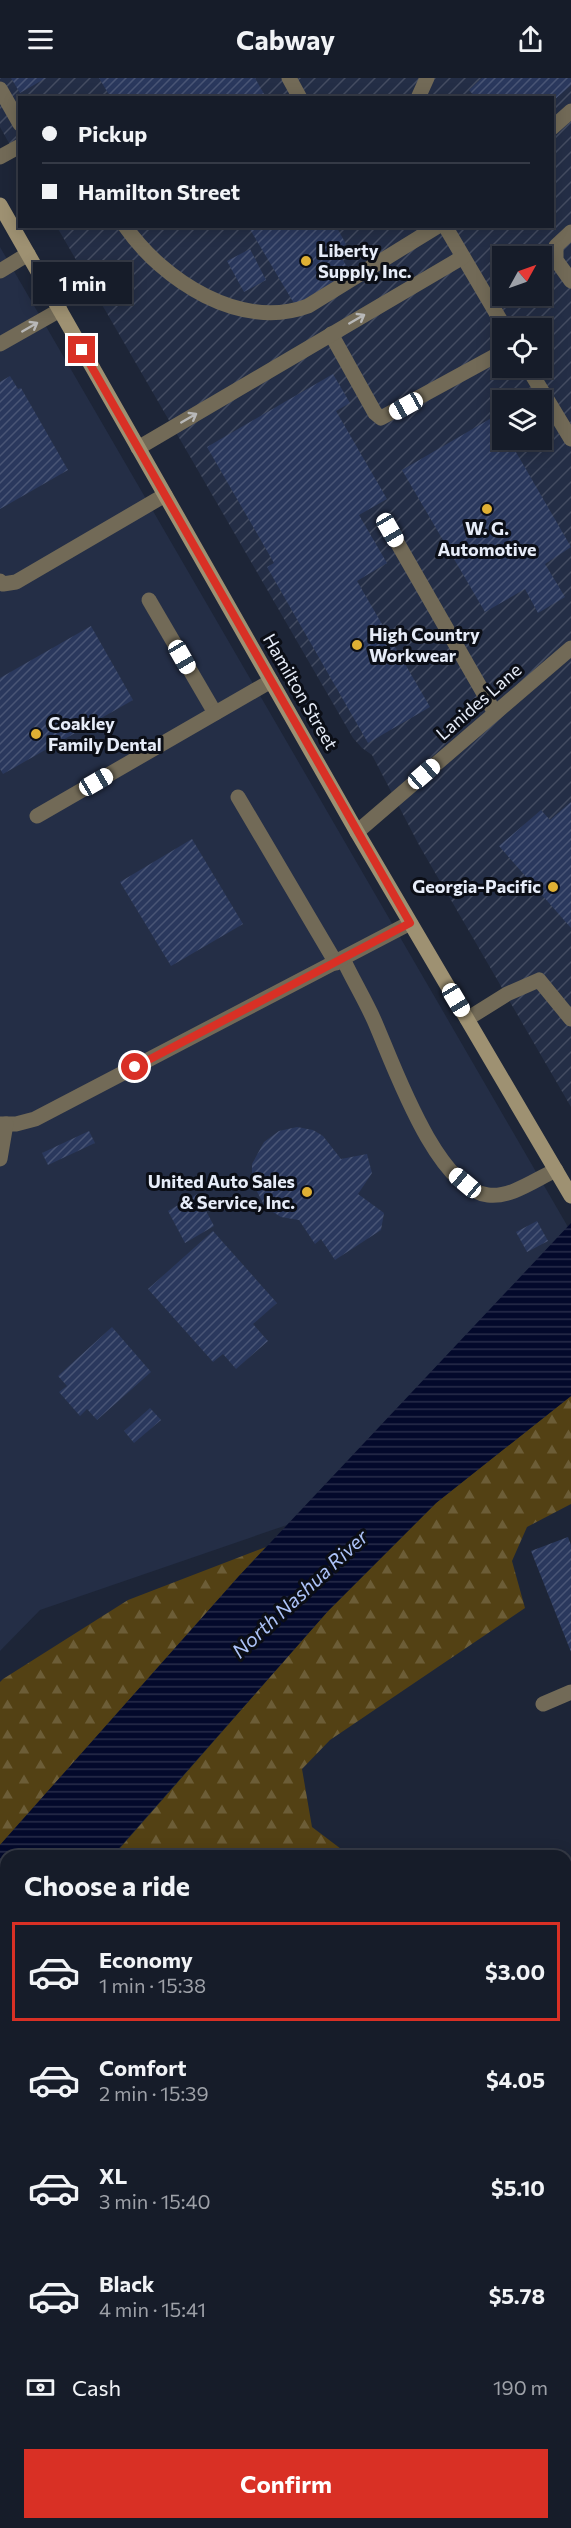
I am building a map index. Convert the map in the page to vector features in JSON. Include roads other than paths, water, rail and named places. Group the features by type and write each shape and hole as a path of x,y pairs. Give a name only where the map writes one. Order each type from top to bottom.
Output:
{"main road":[{"name":"Hamilton Street","path":"0,205 357,832 571,1196"}],"street":[{"path":"289,78 299,96"},
{"path":"419,96 427,78"},
{"path":"0,89 18,120"},
{"path":"554,126 571,111"},
{"path":"0,157 18,147"},
{"path":"127,228 150,254 179,280 218,302 272,314 292,312 308,306 435,228"},
{"path":"446,228 499,318"},
{"path":"571,232 556,246 556,260 571,281"},
{"path":"0,271 28,254"},
{"path":"138,448 463,257"},
{"path":"0,344 60,310"},
{"path":"331,334 375,413 381,418 492,357"},
{"path":"534,378 571,439"},
{"path":"0,581 3,584 16,582 165,495"},
{"path":"390,530 495,713"},
{"path":"149,600 215,713"},
{"name":"Lanides Lane","path":"357,832 571,648"},
{"path":"38,816 271,681"},
{"path":"238,796 373,1018 421,1129 455,1174 476,1192 503,1195 556,1170"},
{"path":"0,1159 3,1124 35,1119 410,923"},
{"path":"467,1019 507,994 538,980 571,1019"},
{"path":"543,1704 571,1692"}],"water":[{"name":"North Nashua River","path":"571,1223 571,1396 436,1503 328,1611 117,1850 0,1850 0,1845 239,1576"}],"place":[{"name":"Liberty Supply, Inc.","path":"306,261"},
{"name":"W. G. Automotive","path":"487,509"},
{"name":"High Country Workwear","path":"357,645"},
{"name":"Coakley Family Dental","path":"36,734"},
{"name":"Georgia-Pacific","path":"553,887"},
{"name":"United Auto Sales & Service, Inc.","path":"307,1192"}]}
